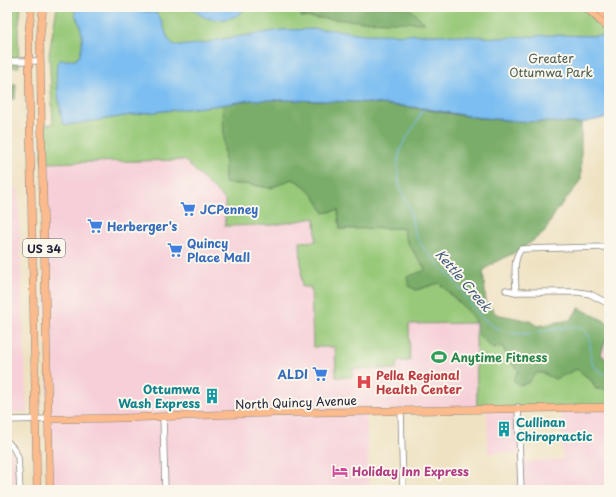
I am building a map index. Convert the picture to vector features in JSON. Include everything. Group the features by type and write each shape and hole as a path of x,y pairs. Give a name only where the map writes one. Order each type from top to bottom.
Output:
{"main road":[{"name":"US 34","path":"32,7 29,28 29,61 37,490"},
{"name":"US 34","path":"43,7 40,38 40,61 50,490"},
{"path":"586,7 609,29"},
{"path":"597,7 609,19"},
{"path":"599,407 609,401"},
{"name":"North Quincy Avenue","path":"48,419 109,419 518,407 609,407"}],"street":[{"path":"7,61 40,61"},
{"path":"516,292 516,262 517,254 521,249 591,248 609,246"},
{"path":"506,290 516,292 578,292 590,294 609,304"},
{"path":"518,407 521,490"},
{"path":"401,410 403,490"},
{"path":"163,417 165,490"},
{"name":"North Quincy Avenue","path":"7,420 48,419"},
{"path":"7,441 14,449 18,457 20,490"}],"shaded area":[{"path":"184,160 225,200 273,225 315,218 316,241 300,242 302,287 311,287 313,347 335,347 336,377 352,369 396,369 397,363 400,361 410,360 409,324 476,323 477,408 366,411 369,490 50,490 42,163"},
{"path":"18,188 27,412 7,413 7,189"},
{"path":"609,333 609,362 601,354 604,342"},
{"path":"518,407 520,453 488,453 487,408"},
{"path":"561,407 609,407 609,490 520,490 518,462 562,460"},
{"path":"7,447 13,453 16,490 7,490"}],"green space":[{"path":"7,7 21,7 18,32 19,67 7,67"},
{"name":"Greater Ottumwa Park","path":"57,7 609,7 609,117 510,121 415,108 225,158 225,183 271,188 292,179 303,185 311,193 324,213 338,210 340,229 403,228 407,242 426,270 407,277 416,290 439,283 469,312 476,323 409,324 410,361 400,361 397,363 396,369 353,369 352,377 336,377 335,347 313,347 311,287 302,287 300,242 316,241 315,218 273,225 225,226 225,200 184,160 42,163 41,125 53,124 49,54"},
{"path":"299,7 408,7 425,23 357,21 301,17"},
{"path":"7,83 16,84 15,99 7,99"},
{"path":"251,100 359,102 415,108 478,118 581,123 581,181 557,210 545,231 530,243 495,262 483,271 486,301 496,314 530,321 537,326 570,320 579,308 609,323 609,332 601,354 609,362 609,389 596,389 592,381 577,369 555,379 543,373 536,373 528,383 519,385 513,380 519,370 511,363 502,346 493,349 476,332 476,323 469,312 439,283 416,290 409,286 407,277 426,270 407,242 403,228 340,229 338,210 324,213 311,193 303,185 292,179 271,188 225,183 223,104"},
{"path":"476,332 493,349 502,346 511,363 519,370 528,382 536,373 543,373 555,379 577,369 592,381 596,389 609,389 608,401 599,407 477,408"}],"water":[{"name":"Greater Ottumwa Park","path":"75,7 118,7 156,13 162,22 168,39 173,44 179,46 281,30 318,29 364,34 452,35 499,38 553,35 604,36 609,41 609,117 581,123 517,121 474,117 423,108 359,102 251,100 214,106 144,113 68,125 62,123 56,71 59,60 76,60 82,48 82,34 75,14"},
{"path":"191,7 245,7 238,15 227,19 209,19 199,14"}],"waterway":[{"name":"Kettle Creek","path":"425,110 421,112 404,142 401,148 398,163 400,187 409,207 416,236 419,242 427,253 451,277 481,317 489,323 497,328 513,334 536,333 571,327 585,330 590,338 591,359 593,365 609,376"}],"place":[{"name":"JCPenney","path":"188,209"},
{"name":"Herberger's","path":"95,226"},
{"name":"Quincy Place Mall","path":"175,250"},
{"name":"Anytime Fitness","path":"439,357"},
{"name":"ALDI","path":"320,374"},
{"name":"Pella Regional Health Center","path":"364,382"},
{"name":"Ottumwa Wash Express","path":"212,396"},
{"name":"Cullinan Chiropractic","path":"504,429"},
{"name":"Holiday Inn Express","path":"340,471"}]}
